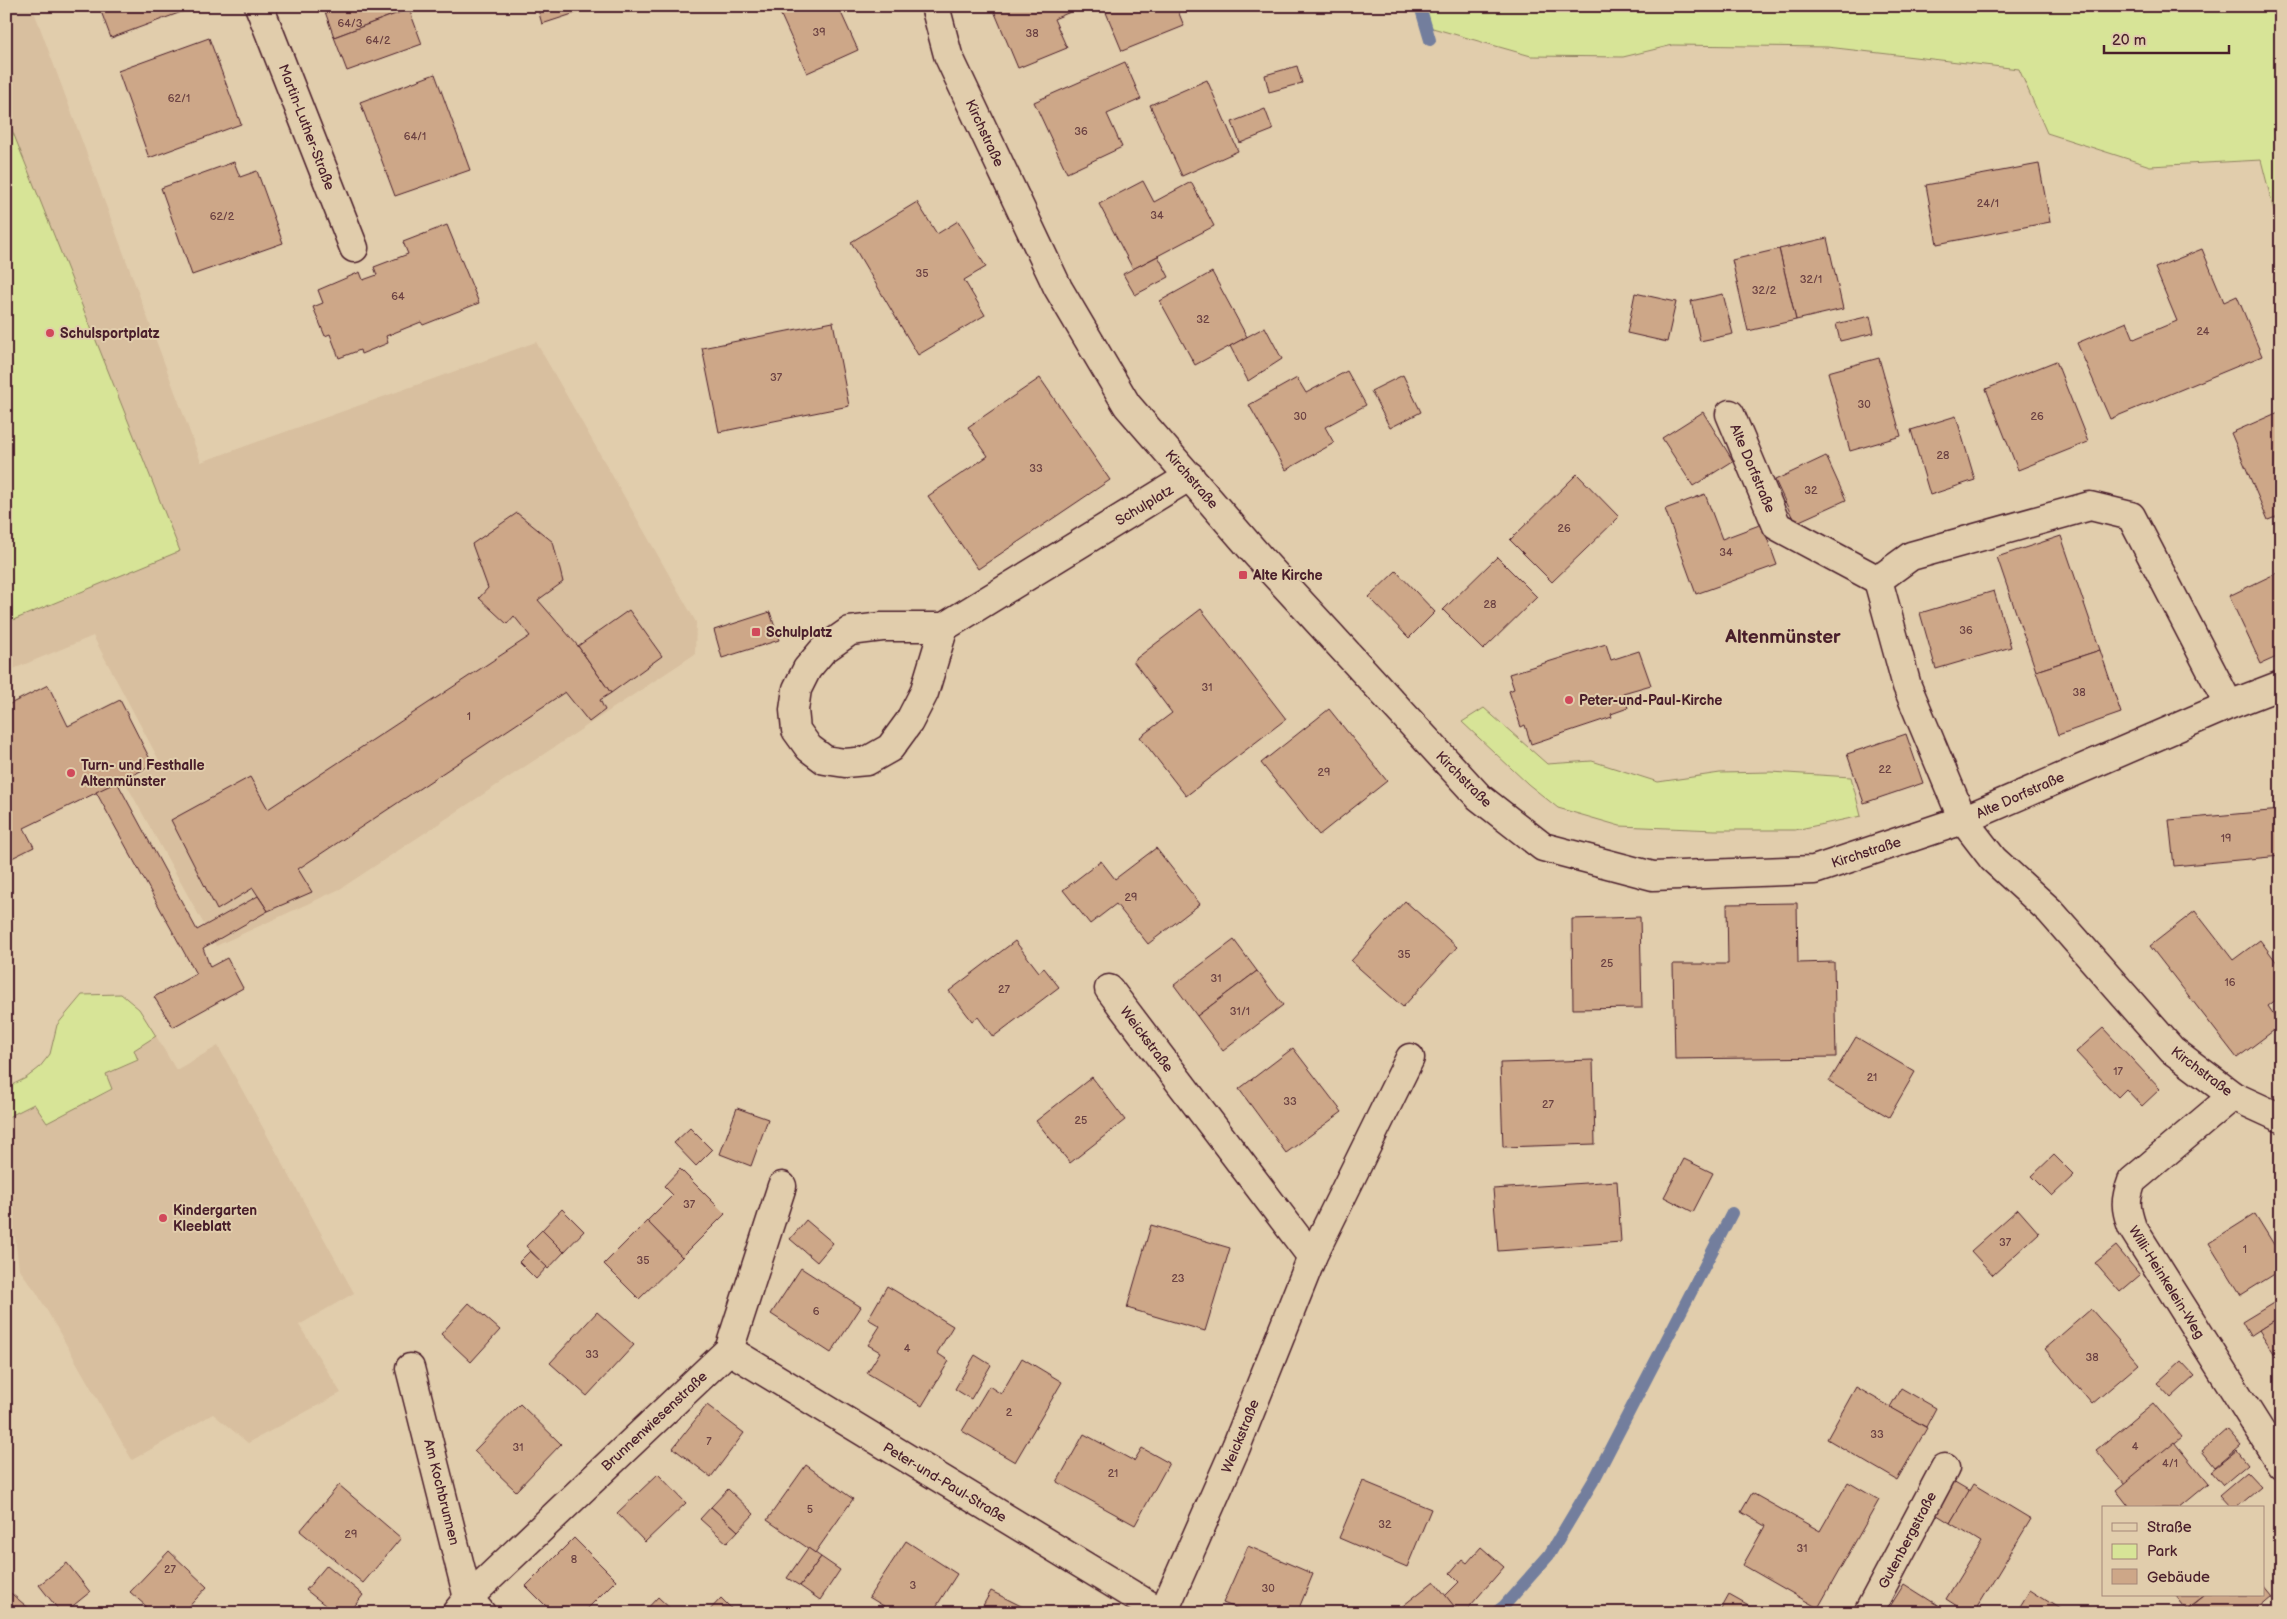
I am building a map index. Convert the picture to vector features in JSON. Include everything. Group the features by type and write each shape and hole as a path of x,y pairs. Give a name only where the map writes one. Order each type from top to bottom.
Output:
{"street":[{"name":"Martin-Luther-Straße","path":"259,6 354,248"},
{"name":"Kirchstraße","path":"935,6 948,55 1058,288 1127,405 1258,556 1479,797 1543,847 1653,876 1814,870 1963,820 1993,859 2050,910 2172,1050 2233,1096 2281,1118"},
{"name":"Alte Dorfstraße","path":"1730,414 1777,526 1878,580 1907,686 1963,820 2229,705 2281,685"},
{"name":"Schulplatz","path":"944,627 1190,476"},
{"path":"1878,580 1912,556 2090,506 2131,516 2229,705"},
{"path":"882,627 944,627 924,693 909,722 890,748 867,761 845,763 825,760 809,748 796,730 794,710 797,689 807,669 823,650 850,631 882,627"},
{"name":"Weickstraße","path":"1110,989 1312,1257"},
{"name":"Weickstraße","path":"1162,1613 1236,1448 1312,1257 1410,1058"},
{"name":"Willi-Heinkelein-Weg","path":"2233,1096 2132,1181 2127,1195 2126,1210 2132,1227 2281,1464"},
{"name":"Brunnenwiesenstraße","path":"468,1608 729,1350 782,1186"},
{"name":"Peter-und-Paul-Straße","path":"729,1350 1162,1613"},
{"name":"Am Kochbrunnen","path":"410,1368 468,1608"},
{"name":"Gutenbergstraße","path":"1868,1613 1945,1468"}],"shaded area":[{"path":"6,6 32,6 201,462 536,342 696,622 695,654 340,889 216,946 125,782 161,764 93,636 6,672"},
{"name":"Kindergarten Kleeblatt","path":"156,1036 176,1070 218,1046 354,1293 299,1325 341,1393 248,1443 213,1414 132,1460 37,1293 19,1269 6,1168 6,1118 34,1103 47,1122 112,1090 106,1074 137,1061 134,1050"}],"green space":[{"path":"1423,6 2281,6 2281,238 2261,160 2150,166 2047,133 2019,69 1827,47 1673,45 1623,57 1531,56 1429,27"},
{"name":"Schulsportplatz","path":"6,115 180,551 6,623"},
{"path":"1484,708 1547,764 1592,761 1658,782 1720,773 1771,772 1851,777 1861,816 1795,830 1715,830 1620,826 1558,808 1528,784 1462,722"},
{"path":"121,994 139,1009 156,1036 134,1050 138,1060 106,1074 112,1089 47,1123 34,1104 6,1118 6,1088 26,1078 39,1068 50,1054 57,1025 82,995"}],"building":[{"path":"99,6 195,6 195,7 111,38"},
{"path":"323,6 408,6 409,9 334,37"},
{"path":"537,6 597,6 542,24"},
{"path":"796,6 838,6 858,50 807,73 780,13"},
{"path":"992,6 1084,6 1054,19 1067,48 1018,68"},
{"path":"1114,6 1176,6 1184,26 1122,51 1105,10"},
{"path":"409,9 422,44 347,71 334,37"},
{"path":"209,38 241,124 149,158 118,71"},
{"path":"1125,62 1141,99 1107,114 1122,147 1067,173 1034,102"},
{"path":"1297,66 1302,83 1269,92 1265,75"},
{"path":"435,74 470,170 395,196 360,102"},
{"path":"1207,80 1238,151 1182,176 1150,105"},
{"path":"1265,109 1273,130 1240,143 1232,122"},
{"path":"234,162 240,177 257,171 283,243 192,275 161,188"},
{"path":"2039,164 2050,222 1937,244 1926,185"},
{"path":"1143,181 1154,202 1191,182 1214,226 1133,269 1099,204"},
{"path":"917,202 937,234 958,221 986,267 964,280 985,315 918,355 851,242"},
{"path":"447,225 479,303 423,325 421,322 386,336 388,343 361,354 360,350 339,358 330,334 325,336 313,307 323,303 318,290 360,272 363,280 377,275 374,267 408,254 403,242"},
{"path":"1827,238 1843,309 1796,320 1779,249"},
{"path":"1779,249 1796,320 1748,331 1732,260"},
{"path":"2202,249 2224,302 2237,296 2262,356 2110,419 2077,343 2127,322 2134,339 2177,321 2155,268"},
{"path":"1158,256 1169,277 1135,295 1123,274"},
{"path":"1212,272 1247,337 1195,365 1160,301"},
{"path":"1635,293 1676,302 1667,342 1627,333"},
{"path":"1723,294 1733,334 1700,341 1691,301"},
{"path":"1870,316 1874,333 1840,341 1836,324"},
{"path":"833,322 849,406 719,432 702,348"},
{"path":"1265,327 1282,359 1248,381 1230,346"},
{"path":"1879,358 1901,436 1850,451 1828,372"},
{"path":"2056,361 2088,442 2018,470 1986,389"},
{"path":"1347,371 1366,405 1325,427 1334,443 1286,470 1249,405 1297,378 1306,393"},
{"path":"1403,375 1421,412 1390,428 1371,391"},
{"path":"1040,378 1110,480 978,569 928,496 988,456 968,427"},
{"path":"2281,411 2281,515 2268,520 2231,433"},
{"path":"1703,412 1733,461 1693,486 1662,438"},
{"path":"1956,416 1975,480 1930,495 1911,430"},
{"path":"1826,456 1846,500 1795,523 1775,480"},
{"path":"1577,474 1619,517 1552,582 1510,540"},
{"path":"1705,494 1722,539 1762,524 1777,565 1696,594 1665,509"},
{"path":"517,513 553,542 563,582 538,600 578,646 611,693 600,700 605,710 589,722 565,692 298,869 312,892 268,911 253,888 217,910 171,820 250,777 268,809 530,636 514,616 507,624 479,598 488,588 472,544"},
{"path":"2061,536 2100,650 2036,671 1997,557"},
{"path":"1497,557 1537,597 1483,650 1443,610"},
{"path":"1396,571 1435,612 1409,638 1369,597"},
{"path":"2281,571 2281,655 2261,664 2229,596"},
{"path":"1994,591 2011,647 1936,669 1920,613"},
{"path":"1201,609 1286,719 1186,796 1140,737 1172,713 1133,661"},
{"path":"629,610 662,656 611,693 578,646"},
{"path":"770,612 779,640 722,658 714,630"},
{"name":"Peter-und-Paul-Kirche","path":"1606,644 1611,660 1639,651 1651,685 1623,693 1628,708 1611,714 1612,717 1531,744 1525,725 1521,727 1509,691 1514,689 1509,674"},
{"path":"2100,650 2121,713 2058,735 2036,671"},
{"name":"Turn- und Festhalle Altenmünster","path":"48,685 68,726 120,700 153,765 24,828 34,847 6,861 6,706"},
{"path":"1329,709 1387,781 1319,835 1261,763"},
{"path":"1906,734 1923,783 1864,803 1847,754"},
{"path":"117,782 197,930 258,896 268,911 203,948 210,967 227,958 243,988 173,1027 154,997 196,974 96,792"},
{"path":"2281,810 2281,856 2174,866 2169,820"},
{"path":"1156,848 1200,904 1148,944 1116,904 1090,924 1063,890 1101,861 1115,879"},
{"path":"1405,901 1457,947 1403,1007 1351,961"},
{"path":"1797,903 1798,963 1834,962 1836,1057 1675,1059 1673,964 1728,964 1727,904"},
{"path":"2195,911 2233,960 2260,940 2281,968 2281,996 2268,1006 2281,1025 2237,1058 2150,946"},
{"path":"1640,917 1642,1008 1573,1009 1572,919"},
{"path":"1234,940 1257,971 1197,1016 1174,985"},
{"path":"1015,941 1039,972 1044,968 1059,987 993,1037 978,1017 972,1021 949,991"},
{"path":"1257,971 1283,1005 1223,1051 1197,1016"},
{"path":"2103,1028 2160,1089 2142,1106 2126,1089 2118,1097 2076,1052"},
{"path":"1856,1037 1915,1072 1889,1117 1829,1082"},
{"path":"1293,1048 1342,1112 1286,1153 1239,1089"},
{"path":"1593,1060 1595,1144 1503,1147 1500,1063"},
{"path":"1092,1077 1125,1120 1070,1163 1036,1121"},
{"path":"737,1108 768,1119 751,1166 720,1154"},
{"path":"690,1128 712,1150 696,1166 674,1143"},
{"path":"2054,1155 2074,1175 2052,1196 2032,1176"},
{"path":"1684,1159 1713,1173 1693,1212 1664,1197"},
{"path":"680,1169 725,1214 682,1257 647,1221 673,1195 664,1186"},
{"path":"1617,1181 1621,1242 1498,1251 1493,1189"},
{"path":"562,1209 584,1231 564,1252 542,1230"},
{"path":"2018,1209 2039,1233 1993,1275 1971,1251"},
{"path":"2255,1214 2281,1256 2281,1270 2241,1295 2209,1243"},
{"path":"806,1220 833,1243 817,1262 790,1239"},
{"path":"647,1221 682,1257 639,1299 604,1264"},
{"path":"1151,1225 1230,1248 1205,1331 1127,1308"},
{"path":"542,1230 564,1252 548,1269 526,1246"},
{"path":"2116,1246 2140,1275 2120,1292 2095,1263"},
{"path":"530,1251 547,1267 536,1279 519,1262"},
{"path":"801,1268 861,1307 831,1353 771,1314"},
{"path":"887,1286 953,1326 937,1353 949,1361 922,1406 867,1373 880,1352 868,1345 880,1326 868,1319"},
{"path":"2275,1302 2281,1311 2281,1316 2250,1336 2242,1322"},
{"path":"469,1303 500,1330 471,1362 441,1334"},
{"path":"2091,1309 2139,1364 2092,1404 2045,1349"},
{"path":"597,1312 634,1345 587,1396 550,1363"},
{"path":"2281,1316 2281,1364 2259,1330"},
{"path":"975,1355 991,1365 971,1399 955,1389"},
{"path":"1022,1358 1062,1382 1015,1462 962,1431 989,1386 1001,1394"},
{"path":"2181,1361 2195,1376 2171,1398 2157,1383"},
{"path":"1856,1387 1927,1428 1897,1480 1827,1439"},
{"path":"1901,1388 1936,1408 1926,1427 1890,1407"},
{"path":"2153,1403 2182,1437 2125,1484 2096,1450"},
{"path":"520,1404 561,1444 516,1491 474,1451"},
{"path":"707,1405 744,1433 711,1477 673,1448"},
{"path":"2227,1429 2241,1445 2215,1467 2202,1451"},
{"path":"1084,1434 1134,1461 1142,1448 1169,1463 1135,1525 1057,1482"},
{"path":"2174,1442 2208,1484 2181,1506 2128,1506 2116,1490"},
{"path":"2237,1450 2248,1464 2223,1485 2211,1471"},
{"path":"806,1465 853,1499 815,1553 767,1520"},
{"path":"2247,1472 2261,1487 2238,1506 2228,1506 2219,1496"},
{"path":"658,1474 686,1503 645,1542 617,1513"},
{"path":"1363,1481 1431,1509 1407,1567 1339,1538"},
{"path":"1953,1481 1970,1491 1950,1523 1934,1513"},
{"path":"1848,1482 1879,1500 1818,1608 1743,1565 1765,1526 1741,1512 1752,1493 1820,1531"},
{"path":"1973,1484 2031,1519 1974,1613 1968,1613 1946,1599 1981,1542 1950,1523"},
{"path":"339,1485 401,1538 363,1583 300,1531"},
{"path":"728,1489 754,1514 738,1531 711,1507"},
{"path":"711,1507 738,1531 727,1543 700,1519"},
{"path":"574,1538 616,1580 583,1613 553,1613 526,1586"},
{"path":"906,1541 957,1574 932,1613 895,1613 869,1597"},
{"path":"1248,1546 1313,1574 1297,1613 1240,1613 1241,1610 1223,1603"},
{"path":"1481,1547 1504,1567 1464,1613 1459,1613 1445,1596 1459,1582 1450,1573 1462,1559 1467,1563"},
{"path":"808,1548 821,1557 800,1586 787,1578"},
{"path":"169,1551 207,1587 183,1613 139,1613 146,1606 130,1592"},
{"path":"821,1557 840,1570 820,1600 800,1586"},
{"path":"67,1563 90,1592 64,1613 61,1613 39,1585"},
{"path":"327,1565 363,1595 349,1613 335,1613 306,1590"},
{"path":"1434,1581 1458,1611 1456,1613 1394,1613"},
{"path":"1904,1584 1950,1613 1886,1613"},
{"path":"2264,1585 2273,1596 2253,1613 2183,1613 2204,1596 2264,1596"},
{"path":"6,1589 32,1611 30,1613 6,1613"},
{"path":"2030,1590 2066,1613 2016,1613"},
{"path":"991,1591 1035,1613 979,1613"},
{"path":"1729,1595 1761,1613 1719,1613"},
{"path":"2177,1596 2204,1596 2187,1609"},
{"path":"658,1597 675,1613 643,1613"},
{"path":"721,1598 736,1613 707,1613"}],"waterway":[{"path":"1420,6 1430,40"},
{"path":"1495,1613 1504,1606 1549,1555 1595,1478 1732,1213"}],"place":[{"name":"Schulsportplatz","path":"50,333"},
{"name":"Alte Kirche","path":"1243,575"},
{"name":"Schulplatz","path":"756,632"},
{"name":"Peter-und-Paul-Kirche","path":"1569,700"},
{"name":"Turn- und Festhalle Altenmünster","path":"71,773"},
{"name":"Kindergarten Kleeblatt","path":"163,1218"}],"district":[{"name":"Altenmünster","path":"1783,636"}]}
